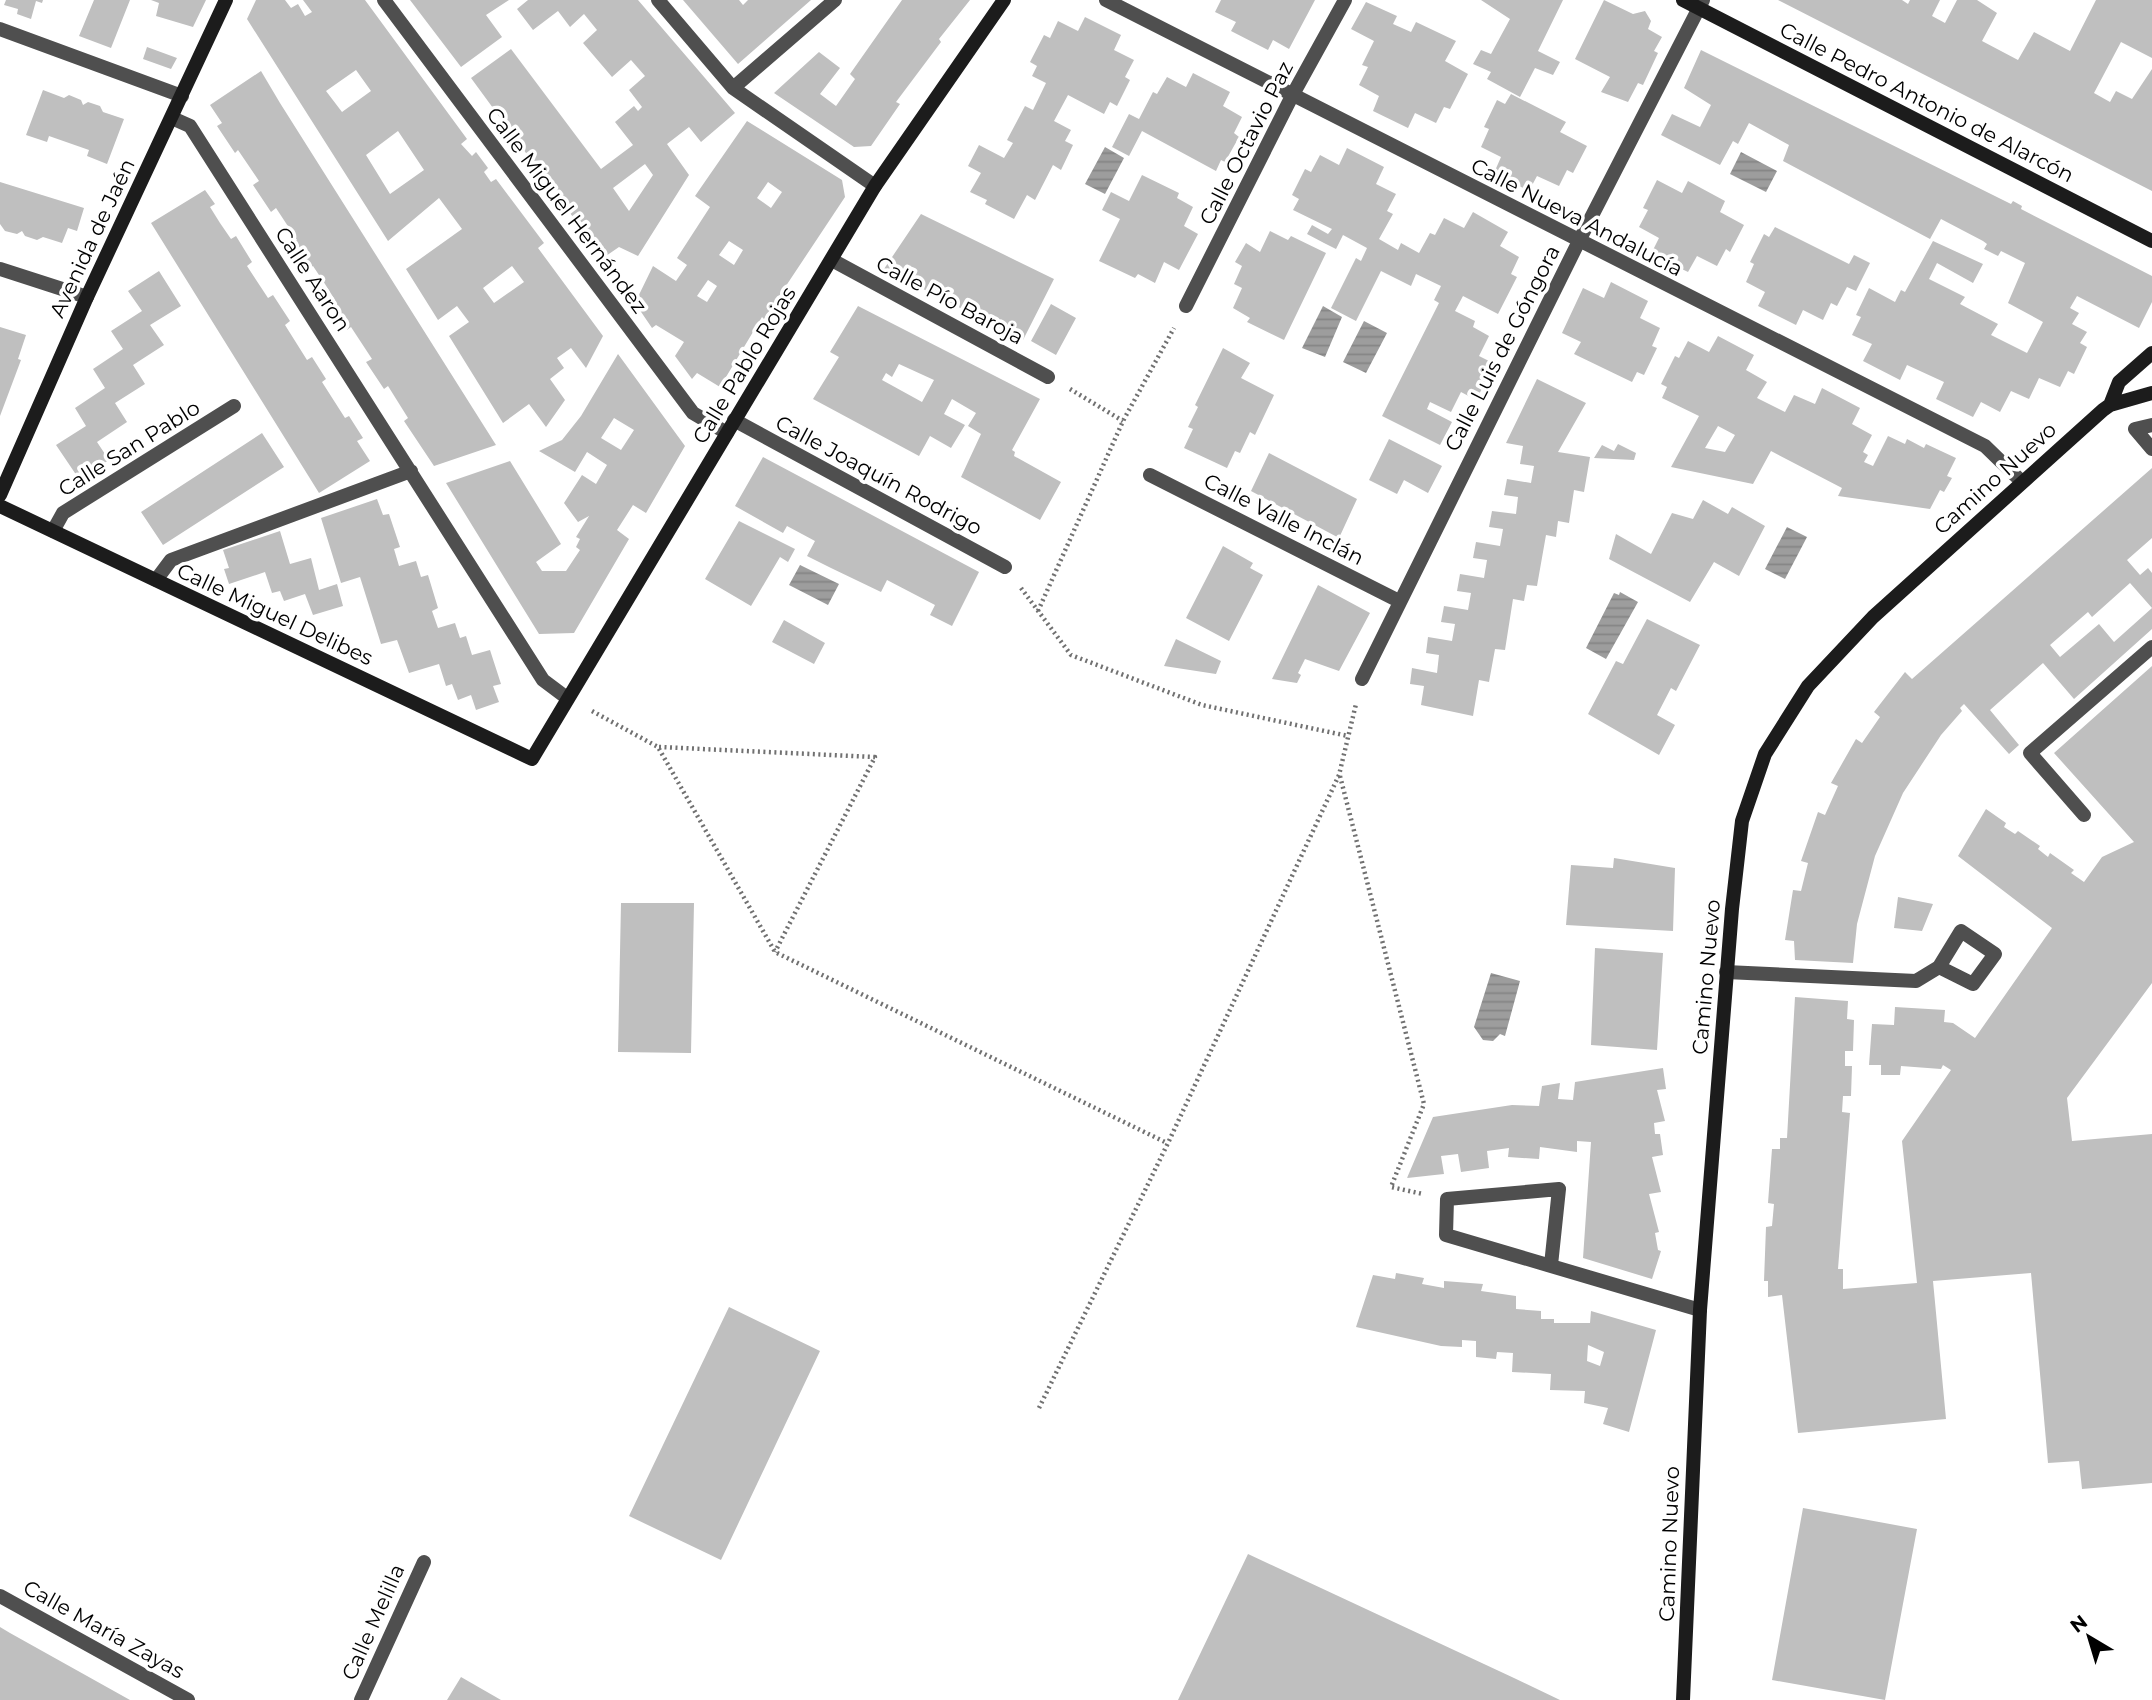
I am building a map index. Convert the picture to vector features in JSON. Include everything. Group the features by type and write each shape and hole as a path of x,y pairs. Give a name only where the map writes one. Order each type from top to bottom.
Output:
{"street":[{"name":"Avenida de Jaén","path":"0,495 87,297 226,0"},
{"name":"Calle Miguel Hernández","path":"384,0 692,413 726,433"},
{"path":"658,0 733,88 874,186"},
{"path":"733,88 835,0"},
{"name":"Calle Pablo Rojas","path":"532,759 874,186 1004,0"},
{"name":"Calle Nueva Andalucía","path":"1107,0 1986,446 2021,481"},
{"name":"Calle Octavio Paz","path":"1186,306 1292,96 1345,0"},
{"name":"Calle Pedro Antonio de Alarcón","path":"1683,0 1701,4 2152,240"},
{"name":"Calle Luis de Góngora","path":"1362,679 1578,241 1701,4"},
{"path":"0,29 182,96"},
{"name":"Calle Aaron","path":"172,118 190,126 543,680 567,698"},
{"name":"Calle Pío Baroja","path":"832,260 1048,377"},
{"path":"0,269 87,297"},
{"name":"Camino Nuevo","path":"2110,405 2119,382 2152,353"},
{"name":"Camino Nuevo","path":"1683,1700 1700,1310 1726,972 1742,821 1765,754 1808,687 1873,617 2021,481 2110,405 2152,393"},
{"name":"Calle San Pablo","path":"52,531 63,513 234,407"},
{"name":"Calle Joaquín Rodrigo","path":"734,420 1005,567"},
{"path":"2152,425 2134,429 2152,449"},
{"path":"156,580 171,560 411,471"},
{"name":"Calle Valle Inclán","path":"1150,475 1399,601"},
{"name":"Calle Miguel Delibes","path":"0,506 532,759"},
{"path":"2084,816 2030,753 2152,647"},
{"path":"1726,972 1916,981 1939,967"},
{"path":"1551,1265 1559,1189 1447,1199 1446,1235 1551,1265 1684,1308 1700,1310"},
{"name":"Calle Melilla","path":"361,1700 424,1562"},
{"name":"Calle María Zayas","path":"0,1596 188,1700"}],"path":[{"path":"1038,611 1123,421 1186,306"},
{"path":"1048,377 1123,421"},
{"path":"1005,567 1071,655 1202,705 1348,736"},
{"path":"1040,1408 1168,1143 1339,775 1362,679"},
{"path":"567,698 658,747 875,757 775,952"},
{"path":"658,747 775,952 1168,1143"},
{"path":"1339,775 1423,1104 1391,1187 1447,1199"}],"shaded area":[{"path":"1105,147 1124,158 1105,194 1085,184"},
{"path":"1741,152 1777,171 1766,192 1730,174"},
{"path":"1323,306 1342,317 1325,357 1302,348"},
{"path":"1364,321 1387,333 1366,373 1343,362"},
{"path":"1787,527 1807,537 1785,579 1765,569"},
{"path":"800,565 839,584 828,605 789,585"},
{"path":"1620,592 1638,602 1606,659 1586,648 1614,593 1619,595"},
{"path":"1491,973 1520,981 1505,1036 1500,1034 1493,1041 1483,1040 1474,1027"}],"building":[{"path":"6,0 43,0 42,3 36,1 31,19 17,14 18,9 4,5"},
{"path":"94,0 130,0 111,48 79,36"},
{"path":"151,0 206,0 193,27 156,16 159,3"},
{"path":"256,0 285,0 291,8 298,4 305,16 312,12 303,0 365,0 467,139 461,144 472,156 476,152 488,168 484,172 491,182 496,179 544,243 538,248 603,336 586,368 571,348 557,358 564,368 550,379 565,400 546,427 529,404 503,423 449,336 469,322 457,306 438,320 406,269 462,229 439,198 388,241 247,19","holes":["356,70 371,91 342,112 326,91","398,131 424,170 390,194 366,155","512,266 524,282 494,303 483,288"]},
{"path":"410,0 509,0 486,15 502,37 461,67"},
{"path":"528,0 638,0 735,113 701,142 689,127 667,144 689,175 638,256 619,247 603,258 471,78 511,49 601,169 633,145 615,122 634,106 638,111 642,107 629,90 645,76 631,60 612,77 583,43 597,30 584,14 570,27 558,11 533,30 517,9","holes":["645,164 653,175 629,211 613,188"]},
{"path":"683,0 739,0 743,5 748,0 811,0 738,64"},
{"path":"902,0 970,0 939,39 941,42 896,102 900,104 871,146 854,147 774,93 819,52 840,68 820,94 836,106 855,79 850,74"},
{"path":"1221,0 1315,0 1289,49 1273,40 1268,50 1231,31 1236,22 1215,12"},
{"path":"1481,0 1563,0 1538,51 1560,62 1553,75 1535,68 1520,97 1487,79 1491,72 1473,64 1481,50 1491,54 1510,19"},
{"path":"1604,0 1633,14 1645,11 1651,21 1648,29 1662,37 1654,51 1658,53 1643,85 1638,83 1628,102 1601,92 1610,77 1575,59"},
{"path":"1778,0 1902,0 1908,4 1910,0 1940,0 1932,16 1945,23 1957,0 1977,0 1997,13 1982,41 2018,60 2034,32 2070,51 2096,0 2152,0 2152,58 2121,42 2094,93 2110,102 2116,91 2132,99 2152,69 2152,191"},
{"path":"1366,2 1397,16 1393,24 1411,32 1416,22 1456,41 1445,61 1468,74 1450,109 1444,107 1436,123 1415,113 1408,128 1373,111 1379,96 1359,85 1368,67 1362,65 1374,41 1351,29"},
{"path":"1085,17 1121,35 1114,50 1134,60 1125,77 1130,80 1117,106 1110,102 1104,114 1068,95 1054,121 1071,130 1065,141 1073,145 1061,170 1053,165 1035,200 1027,195 1014,219 985,204 987,200 970,192 981,173 968,166 979,145 1004,158 1013,143 1007,140 1025,106 1033,110 1046,83 1032,76 1037,66 1030,62 1044,35 1050,38 1058,21 1078,31"},
{"path":"147,47 177,58 171,69 143,59"},
{"path":"1701,50 2011,204 2013,201 2022,206 2021,209 2152,276 2152,302 2139,328 2077,296 2070,308 2079,313 2072,324 2087,332 2080,343 2087,347 2074,374 2068,371 2060,387 2039,378 2029,399 2011,391 2000,412 1981,402 1973,417 1936,399 1944,382 1907,365 1900,380 1863,361 1872,344 1852,335 1861,317 1856,315 1869,288 1895,302 1901,290 1905,292 1933,241 1983,264 1973,283 1937,263 1929,279 1965,297 1960,304 1998,324 1991,335 2027,353 2043,322 2008,303 2025,263 2001,251 1998,256 1984,249 1987,244 1983,241 1941,219 1930,239 1783,161 1789,145 1749,123 1738,144 1733,141 1720,165 1661,135 1672,114 1700,127 1711,105 1684,88"},
{"path":"261,71 496,445 434,466 404,421 408,418 388,386 384,389 366,362 372,359 351,327 347,330 330,303 335,300 325,284 313,266 308,269 291,243 297,240 276,208 271,212 253,185 259,181 238,150 235,153 217,126 222,123 210,105"},
{"path":"1193,73 1230,92 1223,106 1242,117 1234,133 1239,137 1225,162 1221,160 1216,171 1142,131 1129,156 1112,147 1129,114 1139,119 1153,92 1157,94 1167,77 1186,87"},
{"path":"43,90 64,98 69,95 81,100 83,105 88,102 100,106 103,112 124,119 107,164 87,156 89,150 49,136 47,142 26,135"},
{"path":"1511,94 1566,122 1560,132 1587,146 1573,173 1567,170 1559,186 1537,176 1529,191 1494,173 1501,157 1481,147 1489,129 1484,127 1497,100 1505,104"},
{"path":"747,121 842,180 845,197 764,319 762,317 720,387 697,373 692,379 675,356 684,342 656,325 652,328 635,303 653,266 676,281 687,265 677,258 710,207 695,196","holes":["768,182 782,192 771,208 757,198","729,241 743,250 734,265 719,255","708,280 717,286 707,302 697,296"]},
{"path":"1347,148 1384,167 1376,184 1396,194 1387,211 1393,214 1379,239 1398,250 1401,243 1419,253 1430,233 1435,235 1444,218 1464,228 1473,212 1508,232 1500,246 1519,257 1511,274 1517,277 1498,314 1463,296 1455,311 1475,321 1473,327 1489,336 1479,356 1495,364 1476,400 1461,392 1451,412 1430,402 1427,409 1452,422 1440,445 1382,416 1439,303 1434,300 1441,286 1416,274 1411,286 1381,271 1356,321 1331,308 1356,258 1361,261 1367,248 1343,235 1336,249 1324,243 1307,234 1312,225 1328,234 1332,229 1293,210 1299,199 1292,195 1305,169 1311,172 1320,155 1339,165"},
{"path":"1142,175 1179,193 1177,198 1193,207 1184,226 1198,234 1179,270 1164,262 1155,283 1138,274 1135,278 1099,261 1120,219 1102,210 1111,192 1129,201"},
{"path":"1657,180 1682,193 1688,181 1725,201 1720,212 1744,225 1730,252 1726,249 1717,266 1697,256 1688,272 1651,254 1659,238 1639,227 1648,210 1643,208"},
{"path":"0,182 84,208 77,231 68,228 62,243 43,237 37,240 25,236 22,231 17,234 5,231 0,224"},
{"path":"205,190 215,204 210,207 220,223 231,239 236,236 252,262 247,266 268,298 273,295 290,321 285,325 307,360 312,357 326,379 322,382 345,418 349,416 363,438 357,441 370,461 319,493 151,223"},
{"path":"921,214 1054,279 1023,340 884,269"},
{"path":"1775,227 1849,264 1854,255 1870,263 1856,291 1847,287 1837,306 1831,303 1823,320 1803,310 1796,325 1758,306 1765,292 1746,282 1754,264 1750,262 1764,234 1769,237"},
{"path":"1270,231 1288,240 1291,236 1326,253 1284,340 1247,322 1250,318 1233,308 1242,288 1234,284 1242,266 1235,262 1246,243 1260,252"},
{"path":"159,271 181,306 150,325 164,345 133,365 145,384 115,403 127,422 97,442 109,460 79,479 56,445 86,426 75,408 105,388 93,369 123,349 111,331 142,311 128,291"},
{"path":"1611,282 1648,301 1640,318 1660,328 1652,346 1657,348 1644,375 1637,372 1632,382 1574,354 1581,342 1562,333 1583,288 1604,298"},
{"path":"1051,304 1076,318 1056,355 1031,341"},
{"path":"858,306 1040,399 1012,450 1015,452 1014,456 1061,482 1040,520 961,477 981,434 968,426 976,413 952,399 944,414 965,425 951,448 930,436 919,456 813,399 839,357 830,352","holes":["899,364 934,380 922,402 882,380 886,373 892,377"]},
{"path":"0,327 26,335 18,359 21,360 0,416"},
{"path":"1718,336 1754,355 1746,370 1767,382 1757,398 1785,412 1794,395 1815,404 1822,388 1860,408 1852,424 1872,435 1863,452 1868,455 1864,462 1873,466 1888,436 1905,444 1907,439 1924,448 1926,444 1956,458 1947,476 1952,478 1944,492 1940,490 1930,509 1838,496 1842,488 1771,451 1753,484 1671,467 1699,416 1662,398 1667,387 1661,384 1675,356 1679,358 1688,341 1709,352","holes":["1718,426 1735,435 1725,452 1705,448"]},
{"path":"1223,348 1250,363 1241,378 1274,395 1255,435 1250,432 1240,453 1235,451 1227,468 1184,448 1193,429 1188,427 1198,407 1195,405"},
{"path":"618,354 685,446 646,513 633,505 617,530 629,539 574,633 539,634 446,483 510,461 561,544 536,562 542,571 566,571 580,550 576,547 580,539 576,537 589,516 578,522 564,503 582,475 596,484 607,465 587,452 575,472 539,451 562,440 581,416","holes":["614,418 634,430 621,450 601,438"]},
{"path":"1537,379 1586,403 1558,452 1590,457 1584,492 1574,490 1569,523 1558,521 1556,537 1546,535 1537,586 1527,585 1524,601 1513,599 1505,650 1495,649 1489,682 1479,680 1473,716 1421,705 1424,686 1410,684 1412,668 1437,673 1439,655 1426,653 1428,637 1452,641 1455,624 1441,622 1444,606 1468,610 1471,593 1457,591 1460,574 1484,578 1487,560 1473,558 1476,542 1500,546 1503,529 1489,527 1492,511 1516,514 1518,497 1504,495 1507,479 1531,483 1534,466 1520,464 1523,446 1506,443"},
{"path":"262,433 284,467 163,545 141,512"},
{"path":"1389,439 1442,466 1428,493 1404,480 1397,494 1369,480"},
{"path":"1618,444 1636,453 1634,460 1594,458 1602,445 1614,451"},
{"path":"1269,453 1357,499 1339,538 1251,491"},
{"path":"763,457 979,572 952,626 930,615 935,605 887,580 881,592 831,568 807,556 815,541 787,526 783,533 735,506"},
{"path":"2152,468 2152,538 2127,560 2140,575 2148,568 2152,573 2152,608 2152,629 2074,699 2043,663 1990,710 2019,745 2009,754 1964,704 1960,708 1962,711 1941,735 1903,793 1875,856 1857,924 1853,963 1795,960 1794,941 1785,940 1793,890 1801,891 1808,863 1801,861 1818,812 1825,815 1838,786 1831,783 1856,739 1862,743 1880,717 1874,712 1905,672 1912,679","holes":["2130,583 2152,608 2114,642 2099,624 2060,657 2050,645 2088,612 2092,617"]},
{"path":"377,499 383,515 389,514 400,547 394,549 399,566 416,561 421,577 428,575 438,608 432,611 438,628 455,623 460,638 466,636 472,655 490,650 501,684 493,686 499,702 476,710 471,695 458,700 452,684 446,686 439,664 409,673 397,640 381,644 360,577 341,583 321,518"},
{"path":"1703,500 1728,514 1732,507 1765,526 1739,576 1714,562 1690,602 1609,559 1616,534 1651,554 1672,513 1693,519"},
{"path":"739,521 795,549 788,562 780,557 751,606 705,579"},
{"path":"280,531 290,564 311,558 319,590 337,584 343,606 313,615 305,594 284,601 280,591 272,593 265,572 229,584 224,569 229,568 223,550"},
{"path":"1223,546 1253,563 1250,568 1263,575 1229,641 1186,618"},
{"path":"1318,585 1370,613 1339,671 1305,659 1298,673 1301,675 1297,683 1272,679"},
{"path":"1647,619 1700,645 1676,691 1671,688 1657,715 1675,725 1659,755 1588,714 1616,661 1623,664"},
{"path":"784,620 825,643 814,664 772,642"},
{"path":"1176,639 1221,661 1216,674 1164,666"},
{"path":"2152,666 2152,983 2067,1098 2072,1141 2152,1134 2152,1483 2082,1489 2079,1461 2048,1463 2031,1273 1933,1281 1946,1419 1798,1433 1782,1295 1768,1297 1768,1281 1764,1281 1766,1227 1772,1226 1774,1204 1768,1203 1772,1149 1780,1149 1780,1138 1787,1138 1795,997 1848,1001 1847,1019 1854,1020 1853,1051 1845,1051 1845,1066 1852,1066 1851,1096 1843,1096 1842,1112 1850,1113 1838,1269 1843,1269 1843,1289 1917,1283 1902,1141 1951,1070 1943,1065 1941,1069 1901,1066 1900,1075 1881,1075 1881,1065 1869,1065 1872,1024 1894,1025 1895,1007 1945,1010 1944,1022 1953,1023 1975,1038 2052,928 1958,856 1986,809 2006,823 2004,827 2015,834 2018,831 2040,846 2038,849 2048,857 2050,853 2074,870 2071,873 2084,882 2102,857 2134,842 2054,753"},
{"path":"1614,858 1675,868 1673,931 1566,925 1571,865 1613,868"},
{"path":"1898,897 1933,904 1922,931 1894,928"},
{"path":"621,903 694,903 691,1053 618,1052"},
{"path":"1595,948 1663,953 1657,1050 1591,1045"},
{"path":"1663,1068 1666,1089 1657,1090 1665,1121 1654,1123 1655,1134 1660,1134 1663,1155 1652,1157 1661,1192 1649,1194 1659,1232 1655,1233 1658,1250 1661,1251 1652,1279 1583,1258 1591,1142 1577,1141 1577,1152 1540,1147 1539,1159 1508,1157 1509,1148 1487,1151 1489,1168 1461,1172 1458,1154 1441,1156 1444,1174 1407,1178 1433,1117 1512,1105 1539,1106 1542,1086 1560,1083 1558,1099 1573,1100 1575,1082"},
{"path":"1396,1273 1424,1278 1422,1284 1444,1288 1444,1281 1483,1284 1481,1291 1516,1296 1516,1309 1541,1311 1541,1319 1554,1319 1554,1323 1590,1323 1591,1311 1656,1330 1629,1432 1603,1424 1608,1408 1584,1403 1585,1391 1550,1390 1551,1374 1512,1372 1513,1353 1497,1352 1496,1359 1476,1357 1476,1341 1462,1340 1462,1347 1441,1346 1356,1327 1373,1275 1395,1279","holes":["1588,1345 1604,1352 1600,1366 1587,1361"]},
{"path":"729,1307 820,1351 721,1560 629,1516"},
{"path":"1803,1508 1917,1529 1885,1700 1772,1680"},
{"path":"1248,1554 1514,1678 1560,1700 1178,1700"},
{"path":"0,1627 10,1633 130,1700 0,1700"},
{"path":"461,1677 501,1700 447,1700"}]}
